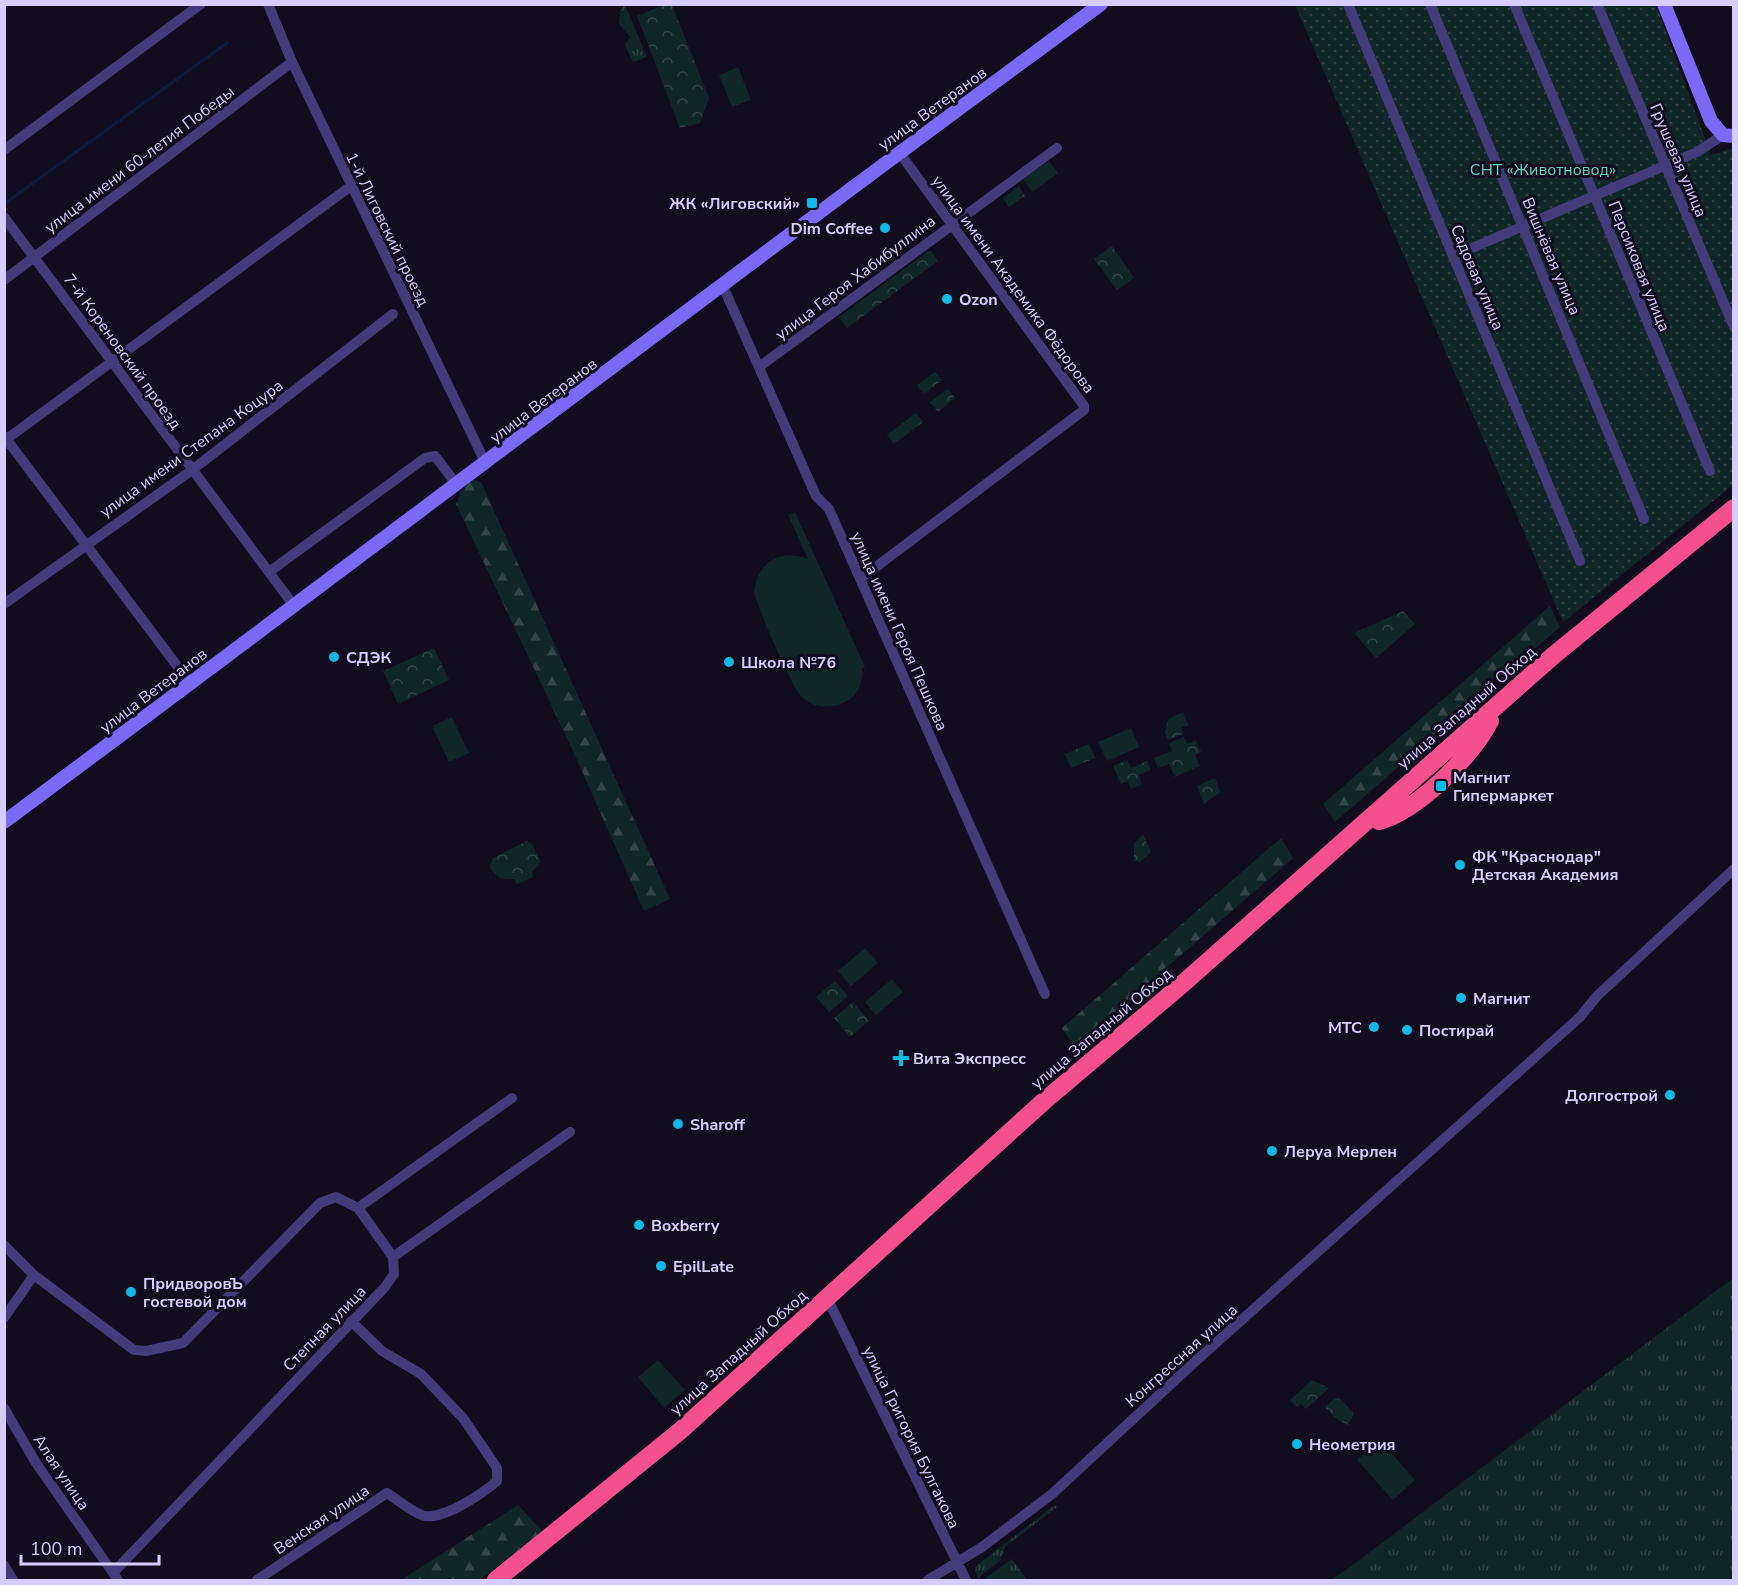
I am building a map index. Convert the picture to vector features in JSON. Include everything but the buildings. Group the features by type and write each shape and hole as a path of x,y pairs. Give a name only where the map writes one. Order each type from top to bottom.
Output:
{"highway":[{"name":"улица Западный Обход","path":"496,1581 680,1431 1043,1102 1303,878 1554,655 1734,508"},
{"name":"улица Западный Обход","path":"513,1581 650,1466 1490,721 1653,580 1734,516"}],"street":[{"path":"4,150 201,4"},
{"name":"1-й Лиговский проезд","path":"268,4 291,62 484,462"},
{"name":"улица Ветеранов","path":"484,462 896,150 1095,4"},
{"name":"улица Ветеранов","path":"4,819 1101,4"},
{"name":"Садовая улица","path":"1348,4 1580,561"},
{"name":"Вишнёвая улица","path":"1430,4 1644,519"},
{"name":"Персиковая улица","path":"1514,4 1710,471"},
{"name":"Грушевая улица","path":"1597,4 1734,327"},
{"path":"1453,256 1697,152 1728,135 1711,121 1664,4"},
{"name":"улица имени 60-летия Победы","path":"4,280 291,62"},
{"name":"улица Героя Хабибуллина","path":"759,367 1057,148"},
{"name":"улица имени Академика Фёдорова","path":"860,579 1084,410 1084,406 899,152"},
{"path":"189,682 5,439 351,186"},
{"path":"4,217 36,257"},
{"name":"7-й Кореновский проезд","path":"36,257 111,362 293,605"},
{"name":"улица имени Героя Пешкова","path":"722,284 816,496 829,509 1045,994"},
{"name":"улица имени Степана Коцура","path":"4,604 192,470 393,314"},
{"path":"269,572 425,458 435,456 455,483"},
{"name":"Конгрессная улица","path":"928,1581 1052,1494 1198,1359 1580,1017 1597,996 1734,869"},
{"path":"358,1208 512,1098"},
{"path":"4,1245 34,1275 134,1350 146,1351 183,1343 320,1203 336,1197 358,1208 393,1257 570,1131"},
{"name":"Степная улица","path":"115,1577 384,1287 394,1274 393,1257"},
{"path":"4,1318 34,1275"},
{"name":"улица Григория Булгакова","path":"831,1306 966,1581"},
{"name":"Венская улица","path":"257,1581 387,1493 424,1516 441,1515 483,1493 497,1481 497,1468 463,1418 421,1374 382,1351 351,1321"},
{"name":"Алая улица","path":"4,1408 36,1463 115,1577"},
{"path":"4,1565 13,1581"}],"green space":[{"path":"666,4 672,5 709,98 700,123 680,128 637,16"},
{"path":"625,5 647,57 633,62 625,45 630,37 619,24 620,11"},
{"name":"СНТ «Животновод»","path":"1295,5 1656,5 1711,155 1733,148 1733,485 1563,622"},
{"path":"738,67 751,100 732,107 719,75"},
{"path":"1049,161 1058,173 1032,192 1023,179"},
{"path":"1019,186 1025,196 1009,207 1003,198"},
{"path":"1112,246 1134,278 1117,290 1094,259"},
{"path":"930,250 938,261 847,328 839,317"},
{"path":"935,372 942,380 924,394 917,385"},
{"path":"948,389 955,398 938,412 930,402"},
{"path":"916,413 923,422 894,444 887,435"},
{"path":"467,478 481,482 670,899 644,911 574,753 456,504"},
{"path":"795,512 865,667 862,669 862,679 857,692 847,701 835,706 816,705 800,695 789,677 754,592 760,573 772,560 789,555 808,559 788,515"},
{"path":"1550,606 1560,627 1335,822 1323,804"},
{"path":"1403,611 1415,624 1376,658 1354,633"},
{"path":"434,648 449,680 398,704 383,671"},
{"path":"1183,712 1188,725 1181,728 1183,734 1168,740 1165,733 1168,719"},
{"path":"452,717 469,753 449,762 432,726"},
{"path":"1131,728 1139,747 1107,761 1098,742"},
{"path":"1184,737 1187,744 1196,740 1201,752 1195,755 1200,766 1175,777 1169,764 1158,768 1154,758 1172,751 1169,743"},
{"path":"1089,744 1095,758 1071,768 1065,754"},
{"path":"1127,760 1131,768 1147,761 1151,770 1139,775 1142,784 1131,789 1128,781 1121,784 1113,766"},
{"path":"1215,778 1220,792 1204,804 1197,786"},
{"path":"1143,834 1151,852 1140,862 1134,861 1134,844"},
{"path":"1281,838 1293,858 1075,1047 1062,1028"},
{"path":"527,841 532,844 541,862 532,872 533,877 517,884 514,879 503,879 494,873 490,866 493,858"},
{"path":"865,948 878,963 851,986 838,971"},
{"path":"892,979 903,992 876,1015 865,1002"},
{"path":"835,981 848,996 829,1012 816,997"},
{"path":"853,1002 869,1021 850,1037 834,1018"},
{"path":"1733,1278 1733,1580 1331,1580 1350,1567"},
{"path":"658,1360 685,1390 664,1408 638,1377"},
{"path":"1312,1380 1329,1388 1306,1409 1301,1404 1297,1407 1290,1400"},
{"path":"1335,1398 1341,1399 1354,1414 1348,1425 1335,1418 1325,1407"},
{"path":"1380,1440 1415,1480 1393,1500 1357,1460"},
{"path":"518,1505 543,1532 479,1580 401,1580"},
{"path":"1055,1505 1057,1507 1005,1547 1001,1560 978,1578 975,1571 976,1566"},
{"path":"1012,1559 1027,1580 983,1580"}],"waterway":[{"path":"4,204 227,43"}],"place":[{"name":"ЖК «Лиговский»","path":"812,203"},
{"name":"Dim Coffee","path":"885,228"},
{"name":"Ozon","path":"947,299"},
{"name":"СДЭК","path":"334,657"},
{"name":"Школа №76","path":"729,662"},
{"name":"Магнит Гипермаркет","path":"1441,786"},
{"name":"ФК \"Краснодар\" Детская Академия","path":"1460,865"},
{"name":"Магнит","path":"1461,998"},
{"name":"МТС","path":"1374,1027"},
{"name":"Постирай","path":"1407,1030"},
{"name":"Вита Экспресс","path":"901,1058"},
{"name":"Долгострой","path":"1670,1095"},
{"name":"Sharoff","path":"678,1124"},
{"name":"Леруа Мерлен","path":"1272,1151"},
{"name":"Boxberry","path":"639,1225"},
{"name":"EpilLate","path":"661,1266"},
{"name":"ПридворовЪ гостевой дом","path":"131,1292"},
{"name":"Неометрия","path":"1297,1444"}]}
